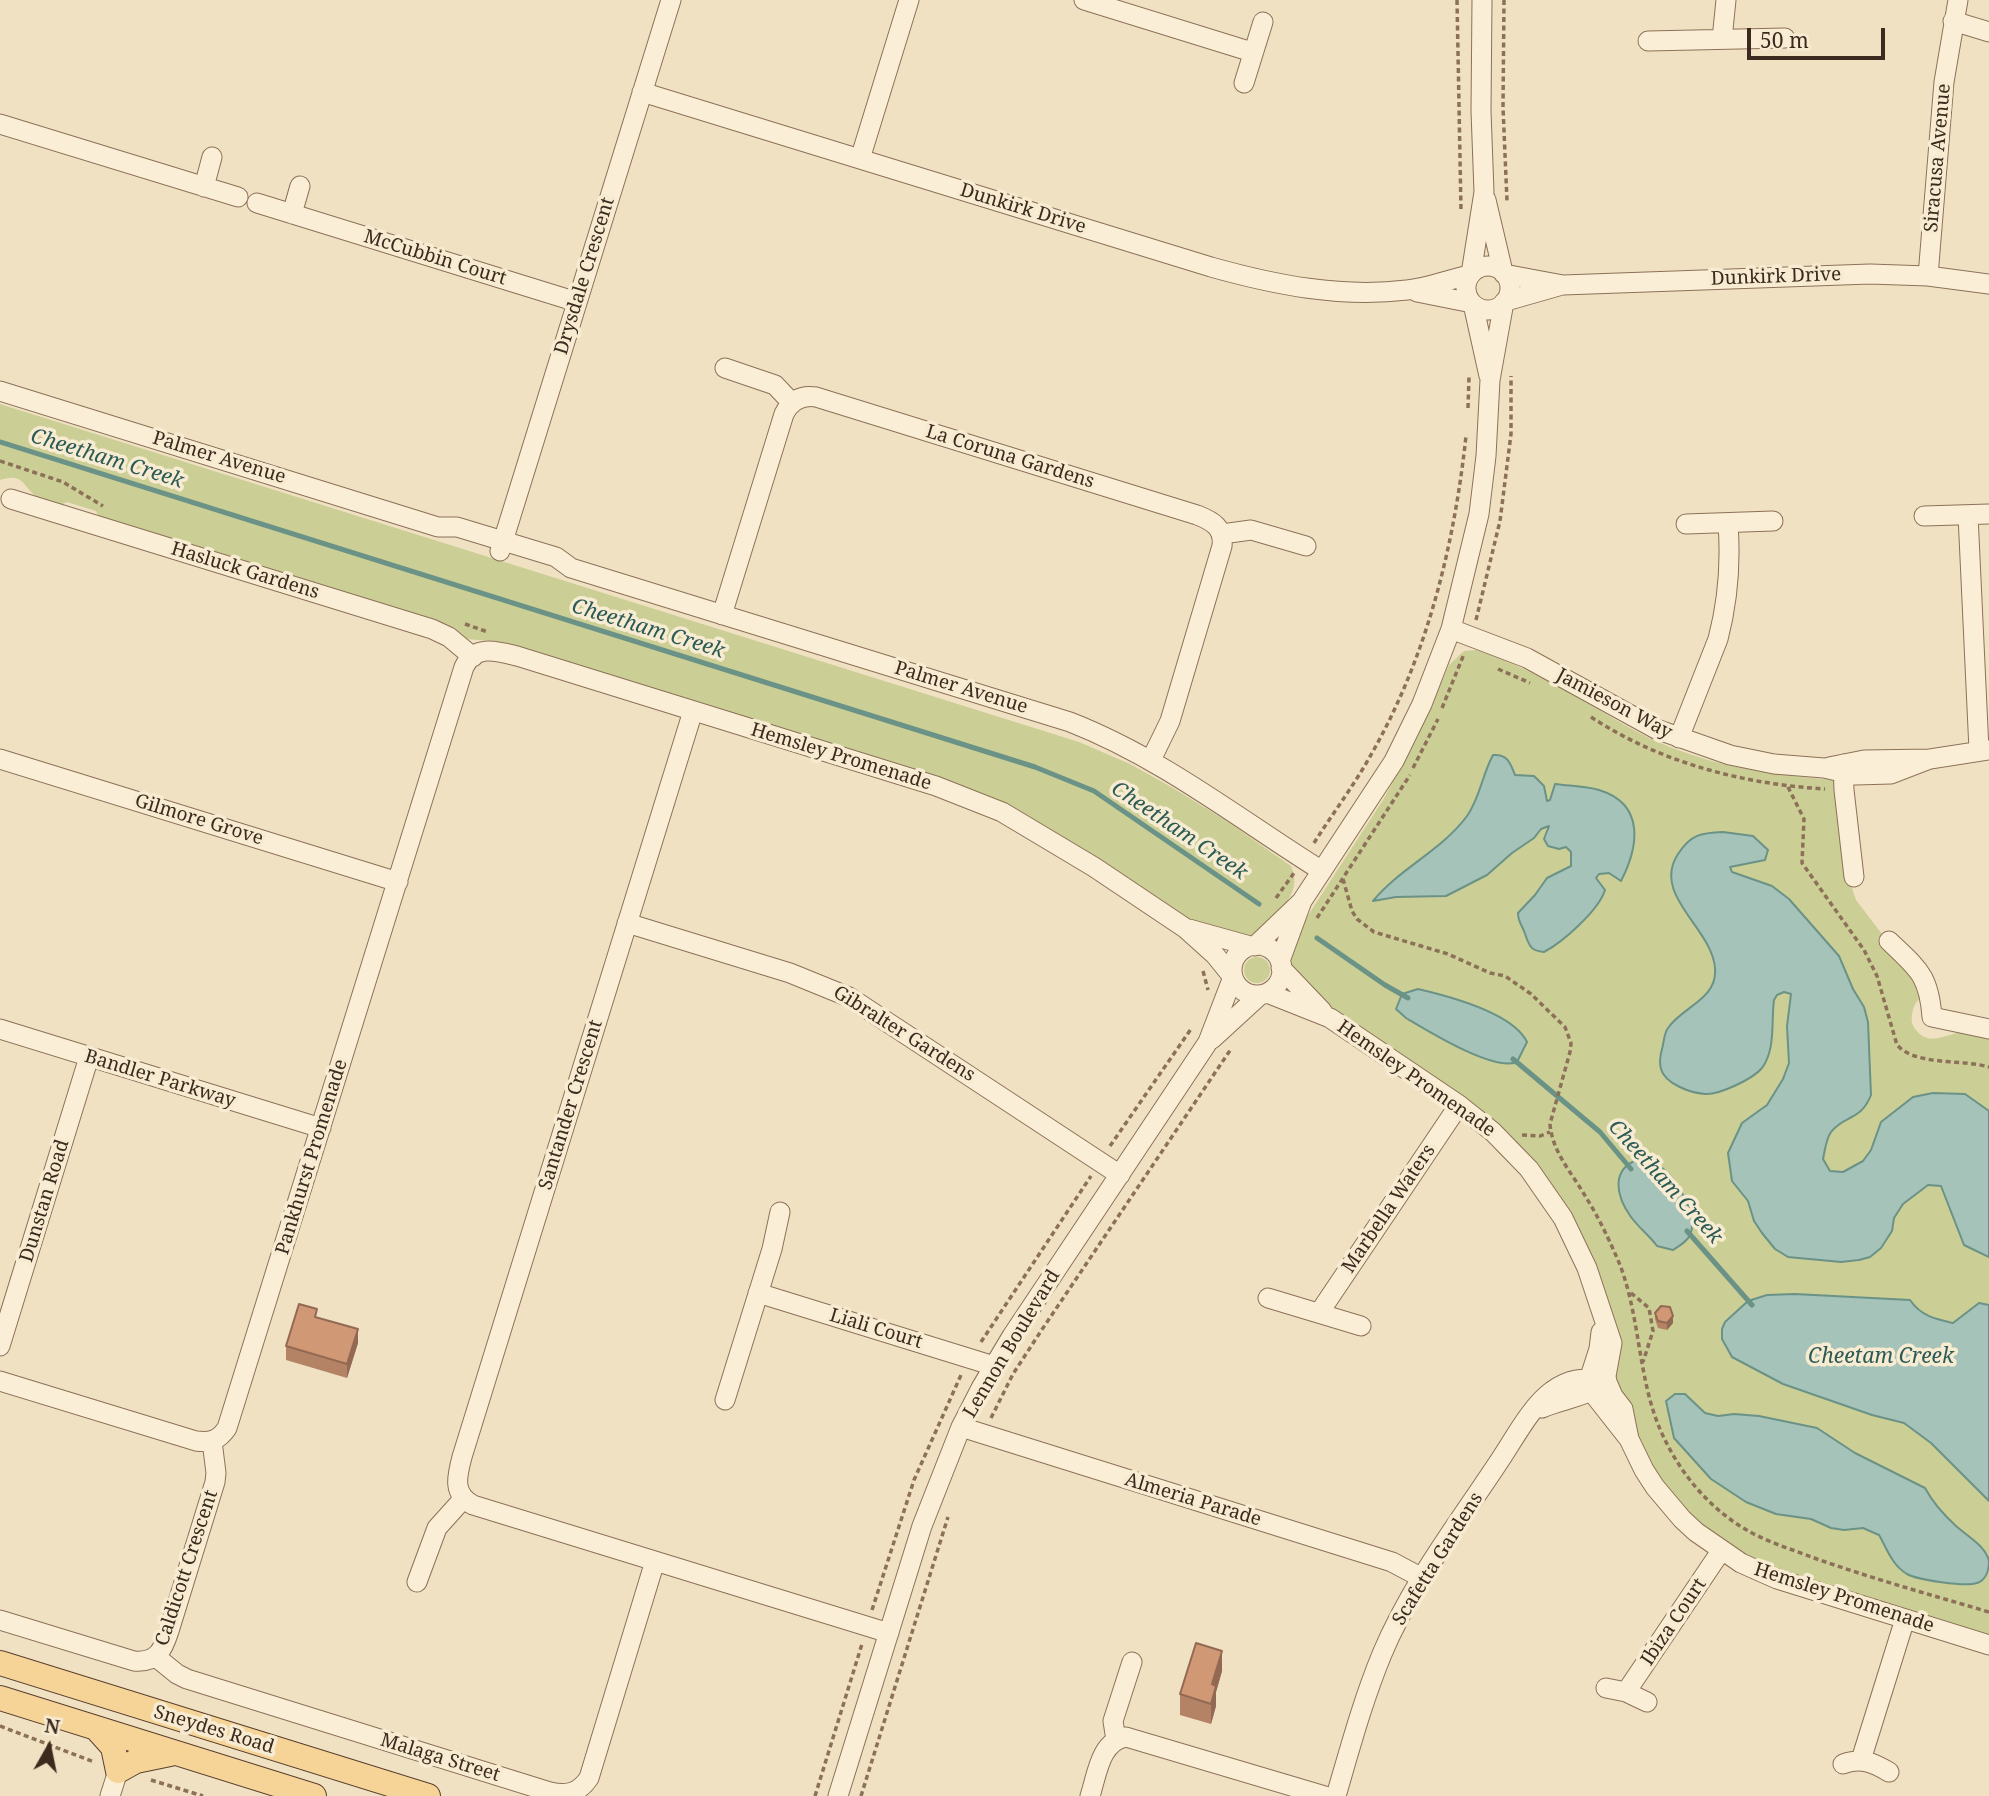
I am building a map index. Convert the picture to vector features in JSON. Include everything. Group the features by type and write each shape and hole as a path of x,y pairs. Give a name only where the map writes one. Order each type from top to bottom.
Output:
{"main road":[{"name":"Sneydes Road","path":"0,1663 428,1796"},
{"name":"Sneydes Road","path":"0,1698 314,1796"},
{"path":"96,1728 113,1747 118,1770 136,1761 175,1753"}],"street":[{"name":"Drysdale Crescent","path":"502,547 671,0"},
{"path":"860,159 909,0"},
{"path":"1083,0 1252,52"},
{"path":"1482,0 1481,111 1484,192 1471,275 1466,289 1473,303 1490,380"},
{"path":"1722,39 1726,0"},
{"name":"Siracusa Avenue","path":"1928,276 1944,82 1958,0"},
{"path":"1953,20 1989,32"},
{"path":"1244,83 1262,22"},
{"path":"1648,41 1785,38"},
{"name":"Dunkirk Drive","path":"642,92 1260,280 1340,291 1409,290 1473,303"},
{"path":"0,124 238,197"},
{"path":"204,187 212,157"},
{"path":"292,214 300,186"},
{"path":"1302,901 1277,984 1263,994 1244,992 1233,976 1232,964 1236,956 1252,946 1302,901 1322,871 1394,761 1422,704 1451,629 1479,514 1486,456 1490,380 1509,289 1484,192"},
{"name":"McCubbin Court","path":"257,203 577,302"},
{"path":"1471,275 1486,266 1503,273"},
{"name":"Dunkirk Drive","path":"1503,273 1563,285 1870,274 1928,276 1989,285"},
{"name":"Dunkirk Drive","path":"1409,290 1471,275"},
{"name":"Dunkirk Drive","path":"1505,301 1563,285"},
{"path":"1473,303 1491,310 1505,301"},
{"path":"722,615 784,414 792,403 775,384 725,368"},
{"name":"Palmer Avenue","path":"0,391 438,527 453,538 502,547 558,570 570,568 1070,722 1099,733 1151,760 1322,871"},
{"name":"La Coruna Gardens","path":"792,403 802,397 811,396 838,404 1197,516 1212,522 1222,534"},
{"name":"Hasluck Gardens","path":"10,499 432,629 449,637 472,657"},
{"path":"1924,516 1989,514"},
{"path":"1968,515 1984,750"},
{"path":"1686,524 1773,521"},
{"path":"1679,738 1711,658 1722,622 1730,573 1728,524"},
{"path":"1151,760 1174,708 1220,556 1222,534 1251,530 1306,547"},
{"name":"Jamieson Way","path":"1451,629 1544,667 1639,720 1679,738 1752,760 1837,768 1854,775 1891,774 1930,759 1984,750"},
{"name":"Hemsley Promenade","path":"472,657 483,651 498,651 936,786 1002,812 1071,853 1185,928 1233,976"},
{"name":"Pankhurst Promenade","path":"212,1441 224,1433 231,1418 463,670 472,657"},
{"name":"Santander Crescent","path":"464,1498 457,1484 462,1457 693,711"},
{"name":"Gilmore Grove","path":"0,758 398,881"},
{"path":"1837,768 1854,877"},
{"name":"Gibralter Gardens","path":"627,923 790,974 849,996 1120,1175"},
{"name":"Hemsley Promenade","path":"1185,928 1252,946"},
{"path":"1889,941 1924,976 1929,985 1932,1017 1989,1029"},
{"path":"1252,946 1269,948 1281,965"},
{"name":"Hemsley Promenade","path":"1281,965 1330,1018 1459,1105 1513,1151 1545,1190 1578,1246 1612,1343 1606,1376 1596,1384 1613,1396 1623,1409 1629,1439 1644,1470 1682,1519 1721,1551 1777,1579 1989,1645"},
{"name":"Lennon Boulevard","path":"838,1796 933,1493 961,1427 994,1366 1208,1042 1233,976"},
{"name":"Hemsley Promenade","path":"1263,994 1330,1018"},
{"name":"Lennon Boulevard","path":"1208,1042 1263,994"},
{"name":"Bandler Parkway","path":"0,1029 321,1128"},
{"name":"Dunstan Road","path":"0,1346 89,1057"},
{"name":"Marbella Waters","path":"1319,1313 1459,1105"},
{"path":"725,1400 772,1249 780,1212"},
{"name":"Liali Court","path":"758,1293 994,1366"},
{"path":"1268,1298 1361,1326"},
{"name":"Scafetta Gardens","path":"1336,1796 1374,1676 1395,1628 1422,1578 1534,1411 1553,1390 1570,1380 1596,1384"},
{"path":"0,1381 196,1441 212,1441"},
{"name":"Almeria Parade","path":"961,1427 1392,1562 1422,1578"},
{"name":"Caldicott Crescent","path":"0,1620 127,1659 147,1661 156,1657 163,1648 169,1631 215,1482 212,1441"},
{"path":"417,1582 437,1528 464,1498 473,1504 889,1633"},
{"name":"Ibiza Court","path":"1626,1692 1721,1551"},
{"name":"Malaga Street","path":"156,1657 187,1679 550,1792 574,1793 582,1788 589,1778 655,1561"},
{"path":"1889,1772 1878,1765 1852,1762 1905,1619"},
{"path":"1116,1740 1113,1721 1132,1662"},
{"path":"1606,1688 1626,1692 1647,1702"},
{"path":"1090,1796 1102,1758 1109,1746 1126,1737 1325,1796"},
{"path":"110,1796 118,1770"}],"path":[{"path":"1457,0 1461,217"},
{"path":"1468,412 1469,374"},
{"path":"1315,842 1372,754 1416,660 1449,547 1459,494 1467,425"},
{"path":"1312,924 1414,767 1446,701 1470,637"},
{"path":"1788,787 1804,819 1802,863 1872,965 1897,1045 1906,1053 1920,1058 1954,1060 1989,1067"},
{"path":"1343,879 1352,911 1379,935 1435,950 1490,973 1505,976 1531,994 1565,1027 1571,1043 1570,1052 1550,1124 1556,1150 1602,1227 1619,1264 1629,1292 1642,1364 1656,1419 1679,1467 1718,1509 1738,1525 1773,1542 1853,1572 1989,1612"},
{"path":"982,1435 1013,1374 1231,1049"},
{"path":"1629,1292 1650,1308 1653,1331 1642,1364"},
{"path":"861,1796 948,1516"}],"green space":[{"path":"0,404 1079,742 1130,764 1228,822 1291,866 1294,887 1285,905 1253,936 1245,938 1207,930 937,778 493,641 465,639 100,519 96,511 67,502 58,506 37,497 18,479 0,480"},
{"path":"1477,650 1539,676 1637,731 1679,751 1723,764 1835,780 1847,872 1856,900 1927,993 1914,1008 1914,1026 1921,1035 1932,1039 1965,1032 1989,1036 1989,1637 1759,1564 1690,1517 1651,1468 1612,1370 1547,1180 1333,1012 1291,965 1290,954 1303,923 1383,800 1415,742 1449,665 1464,651"},
{"path":"1257,957 1266,961 1270,970 1266,979 1257,983 1248,979 1244,970 1248,961"}],"water":[{"path":"1493,755 1507,760 1515,775 1534,776 1544,786 1547,801 1550,800 1555,784 1588,788 1614,796 1631,816 1634,828 1632,854 1621,881 1609,873 1599,874 1596,878 1605,890 1596,907 1570,933 1544,952 1530,946 1518,913 1547,878 1571,866 1571,852 1566,847 1559,849 1548,846 1544,839 1549,826 1541,829 1534,838 1487,875 1446,896 1396,897 1373,901 1395,879 1445,839 1467,816"},
{"path":"1723,832 1753,836 1768,850 1765,860 1730,867 1732,872 1772,886 1789,899 1839,956 1864,1007 1868,1022 1871,1095 1857,1114 1841,1123 1829,1135 1823,1159 1830,1171 1843,1172 1863,1161 1871,1150 1881,1122 1913,1097 1933,1093 1965,1094 1989,1111 1989,1257 1964,1245 1941,1186 1928,1185 1903,1204 1894,1218 1892,1231 1881,1248 1870,1257 1859,1260 1841,1262 1788,1257 1775,1249 1754,1221 1748,1201 1732,1181 1728,1153 1742,1123 1767,1105 1783,1079 1789,1063 1787,1026 1791,994 1784,992 1774,1000 1769,1052 1762,1068 1744,1081 1719,1092 1699,1093 1673,1083 1663,1074 1660,1064 1667,1030 1705,995 1714,979 1715,968 1704,939 1677,898 1672,883 1672,869 1678,854 1692,839 1703,834"},
{"path":"1418,989 1478,1007 1508,1022 1527,1042 1517,1062 1507,1064 1478,1056 1406,1018 1396,1009 1402,994"},
{"path":"1639,1159 1658,1164 1679,1188 1689,1208 1692,1227 1690,1235 1673,1250 1657,1246 1631,1217 1619,1192 1618,1184 1623,1169"},
{"name":"Cheetam Creek","path":"1767,1295 1910,1300 1924,1313 1953,1323 1979,1303 1989,1305 1989,1501 1931,1443 1904,1423 1872,1415 1783,1384 1732,1357 1722,1339 1725,1322 1748,1301"},
{"path":"1675,1394 1685,1394 1705,1413 1718,1416 1759,1416 1817,1428 1855,1453 1925,1488 1943,1513 1984,1551 1989,1561 1985,1577 1977,1583 1963,1584 1913,1576 1897,1566 1879,1535 1863,1528 1831,1528 1811,1519 1776,1514 1746,1502 1711,1479 1674,1438 1666,1401"}],"building":[{"path":"299,1304 317,1309 315,1317 358,1329 347,1364 286,1346"},
{"path":"1661,1306 1670,1307 1673,1316 1667,1323 1658,1321 1655,1313"},
{"path":"1196,1643 1222,1651 1212,1684 1216,1686 1211,1704 1180,1694"}],"waterway":[{"name":"Cheetham Creek","path":"0,442 1035,767 1094,791 1259,904"},
{"name":"Cheetham Creek","path":"1317,938 1408,998"},
{"name":"Cheetham Creek","path":"1513,1059 1600,1132 1631,1169"},
{"name":"Cheetham Creek","path":"1687,1231 1752,1305"}]}
